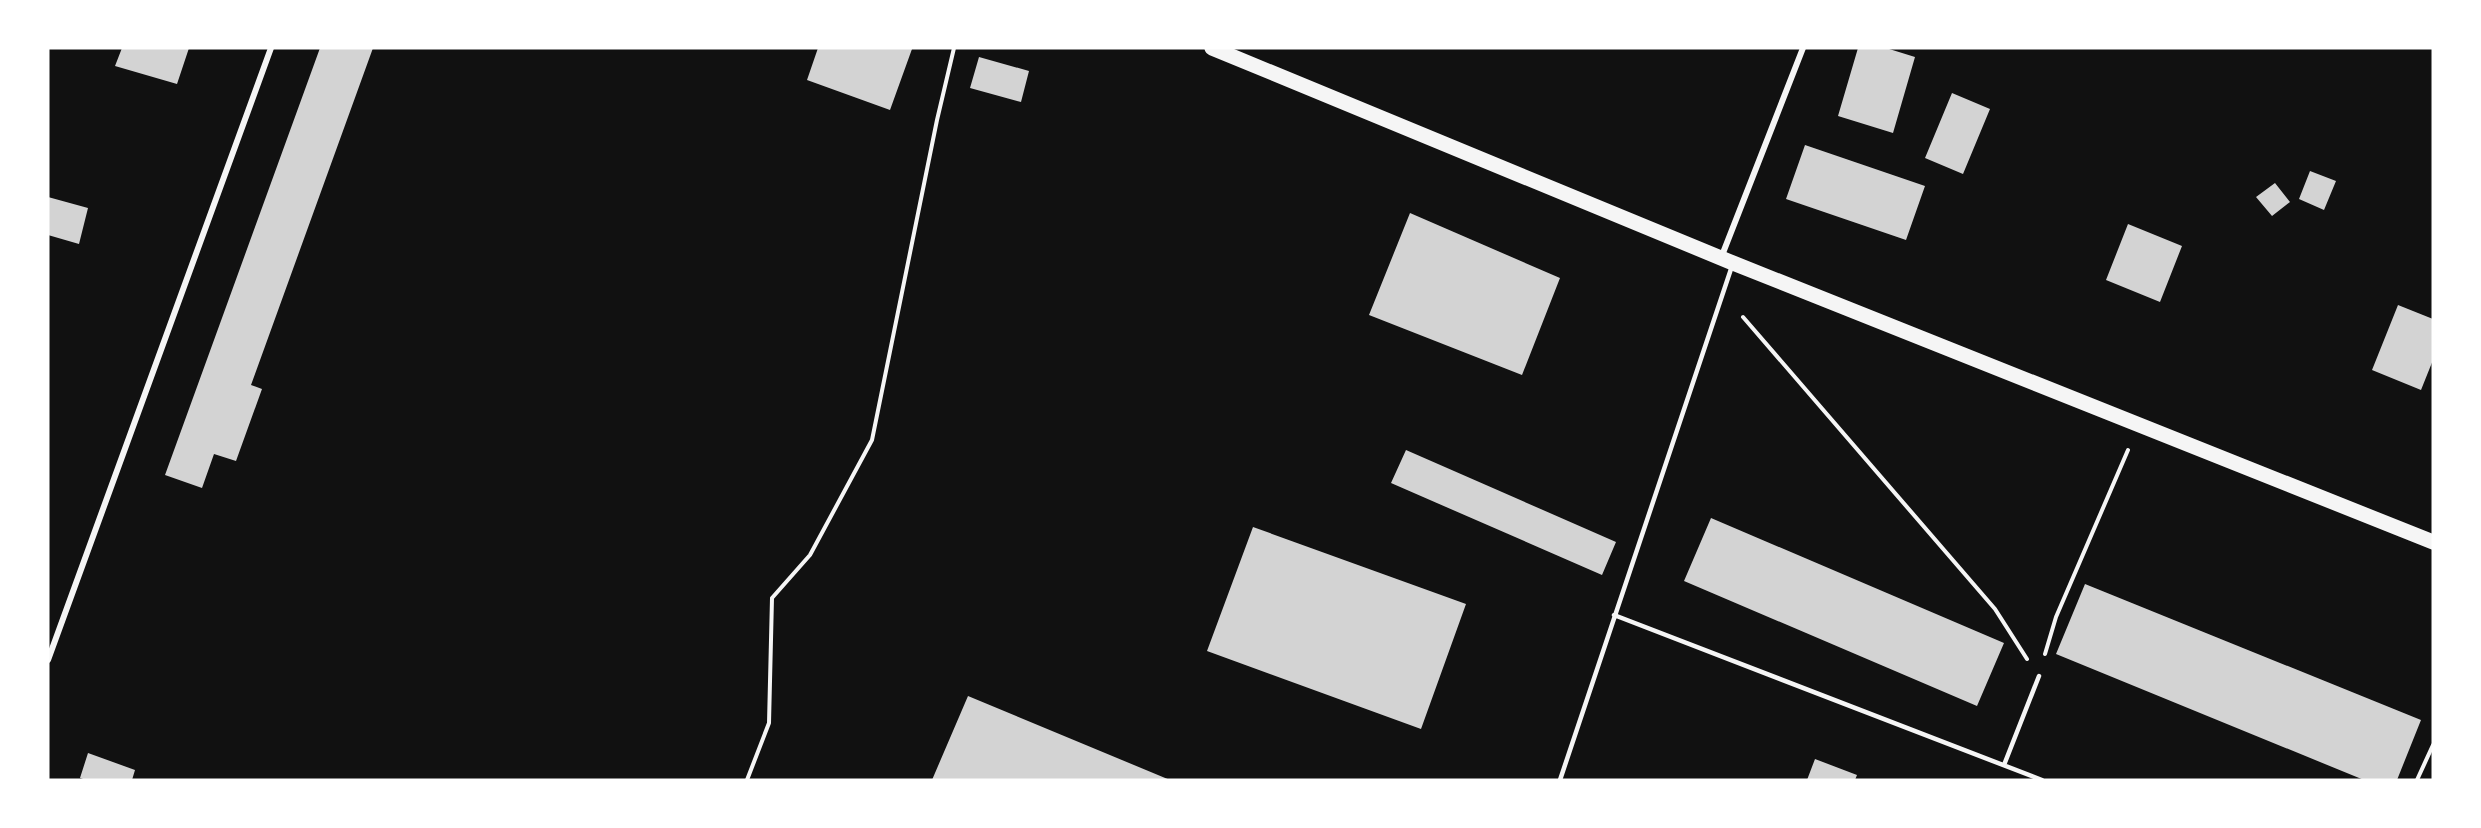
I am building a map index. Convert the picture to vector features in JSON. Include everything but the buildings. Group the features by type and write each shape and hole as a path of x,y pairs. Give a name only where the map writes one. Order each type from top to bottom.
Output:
{"main road":[{"path":"1212,48 1727,261 2433,542"}],"street":[{"path":"48,660 271,48"},
{"path":"1727,261 1803,48"}],"lane":[{"path":"1560,780 1727,261"},
{"path":"1614,615 2042,780"},
{"path":"2004,765 2038,676"}],"path":[{"path":"747,780 769,723 772,598 810,555 872,440 937,120 954,48"},
{"path":"1743,317 1995,609 2038,676"},
{"path":"2038,676 2056,617 2139,424"},
{"path":"2417,780 2433,745"}]}
